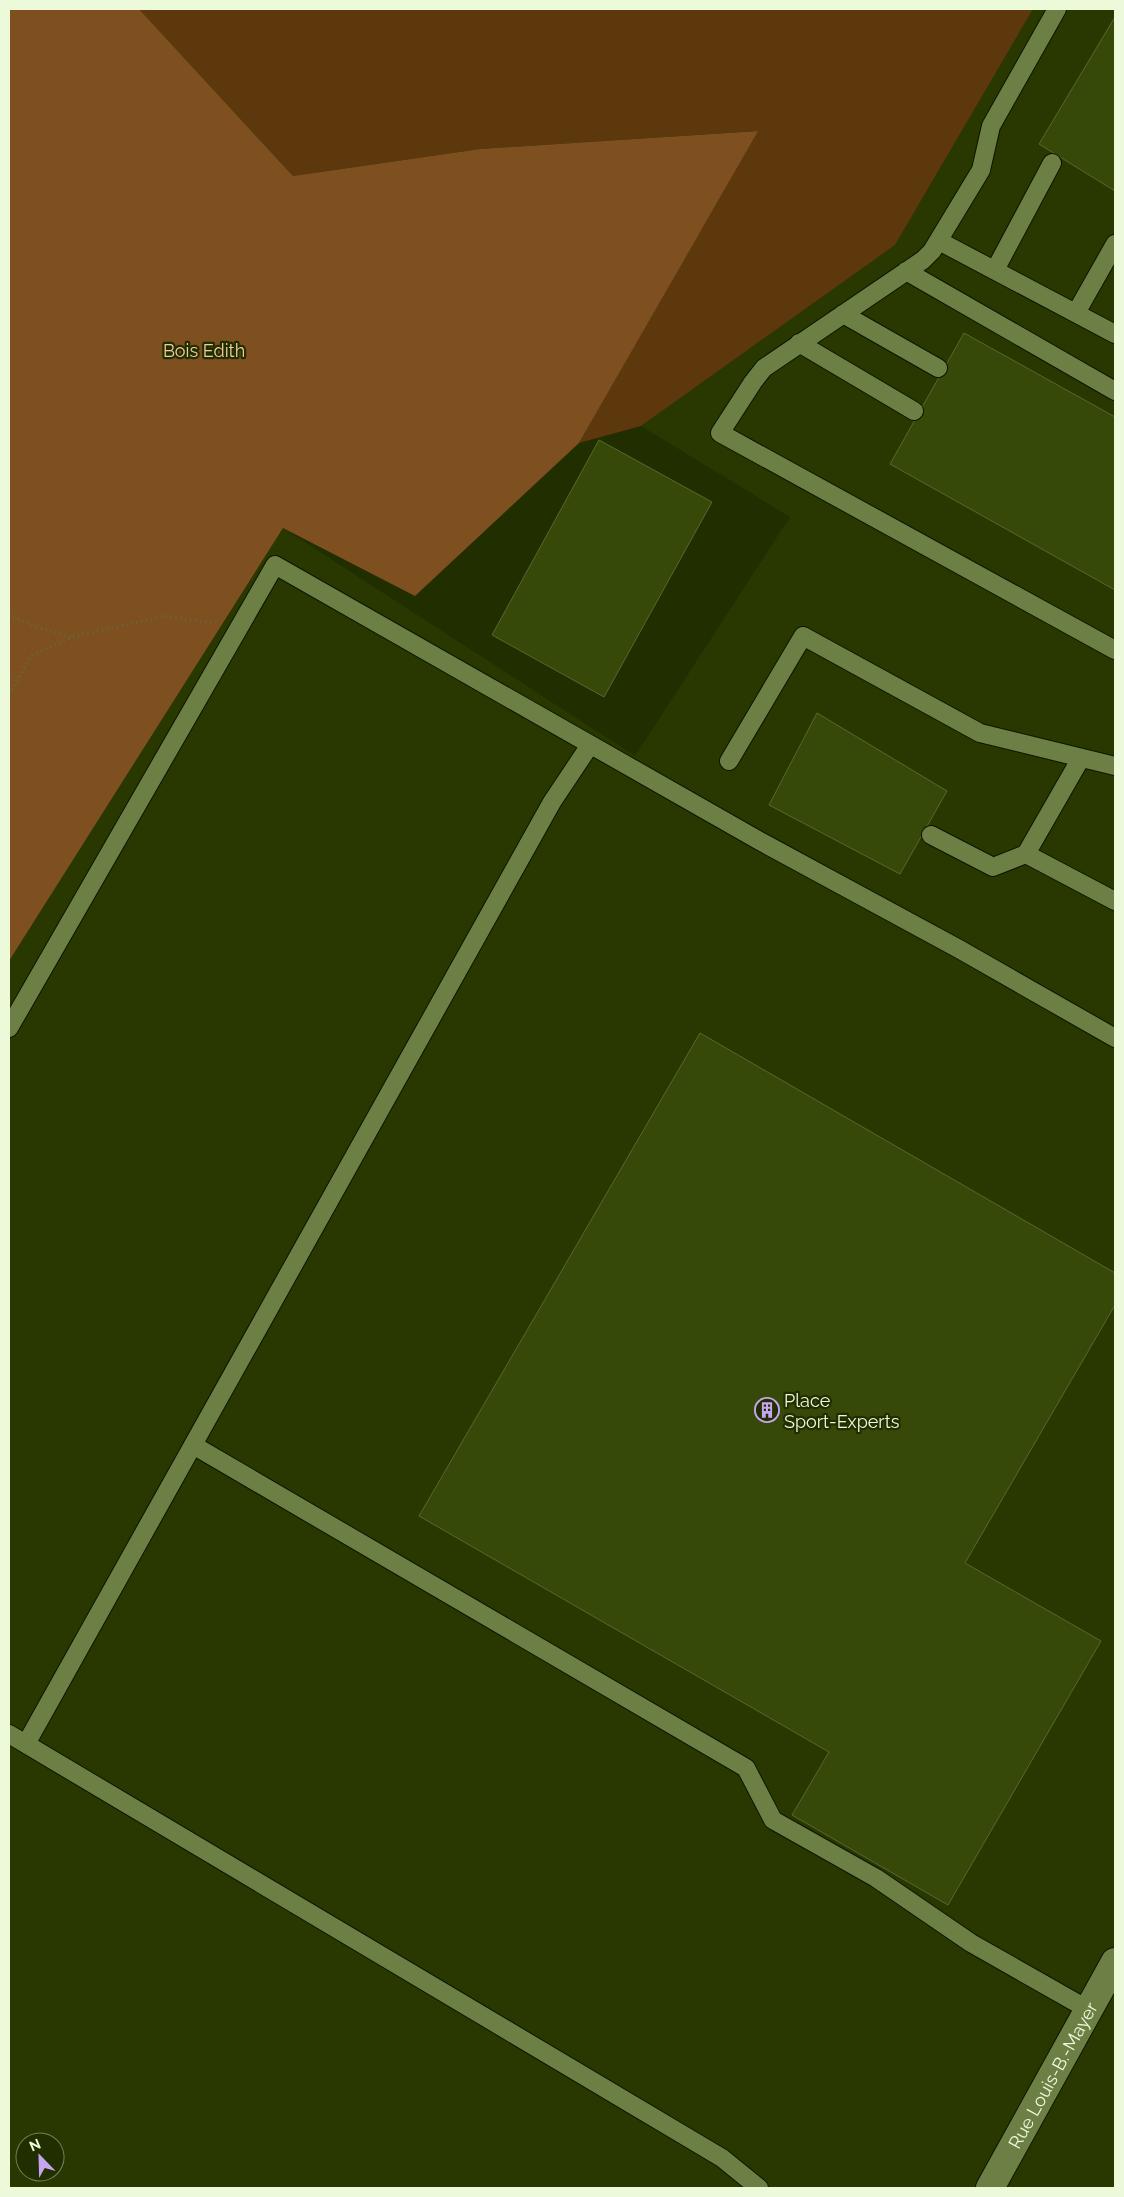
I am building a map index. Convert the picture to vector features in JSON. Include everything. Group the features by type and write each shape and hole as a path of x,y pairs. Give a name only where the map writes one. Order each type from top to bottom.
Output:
{"street":[{"name":"Rue Louis-B.-Mayer","path":"990,2188 1115,1962"}],"lane":[{"path":"1057,9 991,126 981,170 939,241 923,260 764,368 720,433 1115,650"},
{"path":"995,270 1052,163"},
{"path":"939,241 1115,334"},
{"path":"1076,313 1115,244"},
{"path":"906,271 1115,391"},
{"path":"843,314 938,368"},
{"path":"800,343 914,411"},
{"path":"9,1028 275,565 758,840 959,949 1115,1038"},
{"path":"729,762 803,636 980,733 1115,766"},
{"path":"26,1744 552,802 590,745"},
{"path":"931,835 993,867 1026,854 1080,758"},
{"path":"1026,854 1115,901"},
{"path":"193,1445 746,1768 773,1820 876,1878 971,1943 1089,2010"},
{"path":"9,1734 722,2158 759,2188"}],"path":[{"path":"9,614 33,626 72,637"},
{"path":"9,694 32,655 72,637 164,616 239,627"}],"shaded area":[{"path":"139,9 1033,9 895,245 641,426 579,443 757,131 480,149 293,176"},
{"path":"1033,9 1115,9 1115,2188 9,2188 9,961 283,528 635,756 790,517 641,426 895,245"}],"green space":[{"name":"Bois Edith","path":"9,9 139,9 293,176 480,149 758,131 579,443 415,596 283,528 9,961"}],"building":[{"path":"1115,17 1115,191 1039,144"},
{"path":"964,333 1115,417 1115,590 890,464"},
{"path":"599,440 712,502 604,697 492,635"},
{"path":"817,713 947,791 900,874 769,805"},
{"name":"Place Sport-Experts","path":"700,1033 1115,1273 1115,1305 965,1563 1101,1641 948,1905 792,1815 829,1752 419,1516"}],"place":[{"name":"Place Sport-Experts","path":"767,1410"}]}
